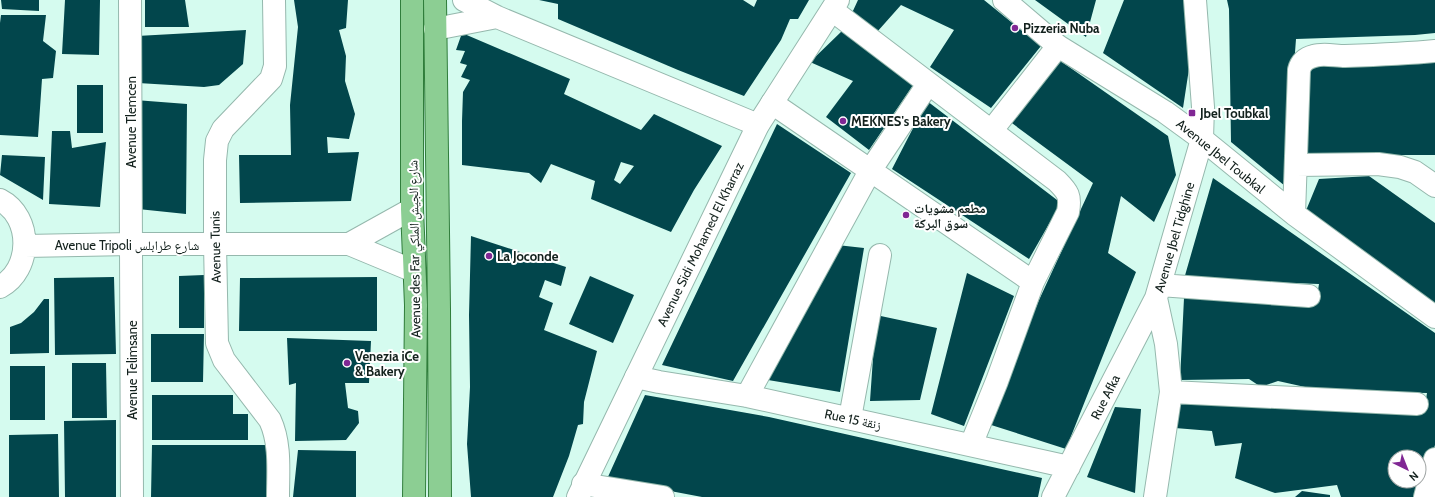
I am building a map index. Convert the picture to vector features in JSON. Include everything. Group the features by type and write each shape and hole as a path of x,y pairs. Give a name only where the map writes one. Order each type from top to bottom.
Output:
{"main road":[{"name":"Avenue des Far شارع الجيش الملكي","path":"412,0 412,209 416,305 414,497"},
{"name":"Avenue des Far شارع الجيش الملكي","path":"435,0 440,497"}],"street":[{"name":"Avenue Tlemcen","path":"130,0 131,244"},
{"name":"Avenue Tunis","path":"274,0 275,66 271,79 223,129 216,147 215,244 217,343 224,360 270,420 274,428 277,444 278,497"},
{"path":"464,0 497,17 758,125"},
{"name":"Avenue Jbel Toubkal","path":"1004,0 1058,46 1165,112 1202,139 1294,214 1435,317"},
{"name":"Avenue Jbel Tidghine","path":"1155,497 1171,392 1158,291 1202,139 1203,107 1195,0"},
{"path":"835,5 928,84 992,130 1057,181 1067,191 1069,204 1068,212 1033,282 997,381 971,445"},
{"name":"Avenue Sidi Mohamed El Kharraz","path":"580,490 758,125 835,5"},
{"path":"435,29 497,17"},
{"path":"992,130 1058,46"},
{"path":"1294,214 1300,65 1305,60 1314,56 1322,55 1395,54 1435,51"},
{"path":"747,396 870,171 928,84"},
{"path":"772,103 1033,282"},
{"path":"1296,165 1378,164 1400,166 1414,172 1435,186"},
{"path":"0,200 16,214 23,230 25,246 22,260 15,274 0,287"},
{"name":"Avenue Tripoli شارع طرابلس","path":"349,244 412,209"},
{"name":"Avenue Tripoli شارع طرابلس","path":"25,246 131,244 349,244 414,271"},
{"name":"Avenue Telimsane","path":"131,244 132,497"},
{"path":"850,418 880,255"},
{"path":"1158,291 1309,296"},
{"name":"Rue Afka","path":"1053,497 1158,291"},
{"name":"Rue 15 زنقة","path":"636,377 747,396 1069,467"},
{"path":"1171,392 1417,404"},
{"path":"1425,497 1435,459"},
{"path":"580,490 662,497"}],"building":[{"path":"1,0 39,0 39,11 2,9"},
{"path":"65,0 100,0 99,55 62,54"},
{"path":"145,0 185,0 189,27 145,27"},
{"path":"294,0 348,0 346,28 339,30 346,56 345,81 355,114 349,139 327,137 328,153 359,152 351,201 240,203 239,155 291,155 290,105 298,27"},
{"path":"539,0 743,0 754,7 757,0 809,0 798,19 790,19 781,40 744,96 678,70 558,19 558,4"},
{"path":"858,0 984,0 1041,46 991,108 930,67 954,30 901,5 877,32 852,13"},
{"path":"1035,0 1096,0 1086,37"},
{"path":"1124,0 1186,0 1192,49 1183,108 1103,53"},
{"path":"1227,0 1435,0 1435,33 1296,39 1285,186 1231,142 1229,9"},
{"path":"1,15 46,15 43,41 56,51 53,78 42,79 38,137 0,135"},
{"path":"246,30 243,64 219,85 204,87 138,83 137,36"},
{"path":"843,30 914,84 869,150 826,117 853,81 810,62"},
{"path":"462,33 570,79 564,94 641,130 654,114 722,146 694,190 671,232 591,199 595,181 551,164 541,183 529,173 462,165 463,92 470,80 461,77 467,65 460,63 465,51 456,50","holes":["621,162 634,166 620,184 614,180"]},
{"path":"1052,55 1168,136 1176,175 1154,222 1121,196 1108,253 1136,272 1066,449 988,424 1039,300 1093,183 1005,118"},
{"path":"1435,60 1435,155 1306,155 1310,66"},
{"path":"77,85 103,85 103,133 77,133"},
{"path":"135,100 187,104 186,214 138,209"},
{"path":"927,101 1061,203 1029,259 892,169"},
{"path":"777,124 851,173 733,381 662,365"},
{"path":"52,131 70,131 72,148 106,142 100,207 49,204"},
{"path":"2,155 45,157 43,200 0,175"},
{"path":"1369,176 1435,223 1435,307 1305,213 1319,179"},
{"path":"1213,178 1435,333 1435,445 1427,471 1427,449 1387,449 1387,489 1421,489 1419,497 1341,497 1337,485 1275,493 1235,478 1242,443 1215,446 1212,431 1175,428 1176,396 1424,412 1427,393 1323,391 1278,381 1261,387 1249,379 1180,380 1184,298 1316,303 1319,284 1184,279"},
{"path":"471,236 566,267 561,286 545,280 539,297 553,303 544,330 597,351 584,402 583,424 578,425 569,456 553,497 471,497 467,444 470,387 469,315"},
{"path":"837,245 864,248 840,392 762,379"},
{"path":"967,273 1014,296 964,426 931,414"},
{"path":"204,275 204,328 179,328 179,276"},
{"path":"590,276 634,295 613,343 569,324"},
{"path":"114,277 116,354 55,355 54,278"},
{"path":"377,277 377,331 239,331 240,278"},
{"path":"44,299 49,299 49,353 10,354 10,327 21,323 34,312"},
{"path":"876,315 937,328 920,400 870,401"},
{"path":"151,334 204,334 203,382 151,382"},
{"path":"287,338 371,341 369,383 345,383 348,408 358,411 359,423 346,440 295,441 296,383 289,385"},
{"path":"72,363 106,363 107,418 72,418"},
{"path":"10,366 45,366 45,420 10,420"},
{"path":"152,395 233,395 233,414 248,414 248,440 152,440"},
{"path":"645,395 769,417 1042,478 1038,497 702,497 607,479"},
{"path":"1115,407 1141,409 1135,493 1087,477"},
{"path":"116,420 116,497 65,497 64,421"},
{"path":"58,434 59,497 9,497 9,435"},
{"path":"152,445 268,445 267,497 151,497"},
{"path":"298,450 356,451 356,497 293,497"},
{"path":"1302,491 1330,495 1330,497 1295,497"}],"place":[{"name":"Pizzeria Nuba","path":"1015,28"},
{"name":"Jbel Toubkal","path":"1192,113"},
{"name":"MEKNES's Bakery","path":"843,121"},
{"name":"مطعم مشويات سوق البركة","path":"906,215"},
{"name":"La Joconde","path":"489,256"},
{"name":"Venezia iCe & Bakery","path":"347,363"}]}
